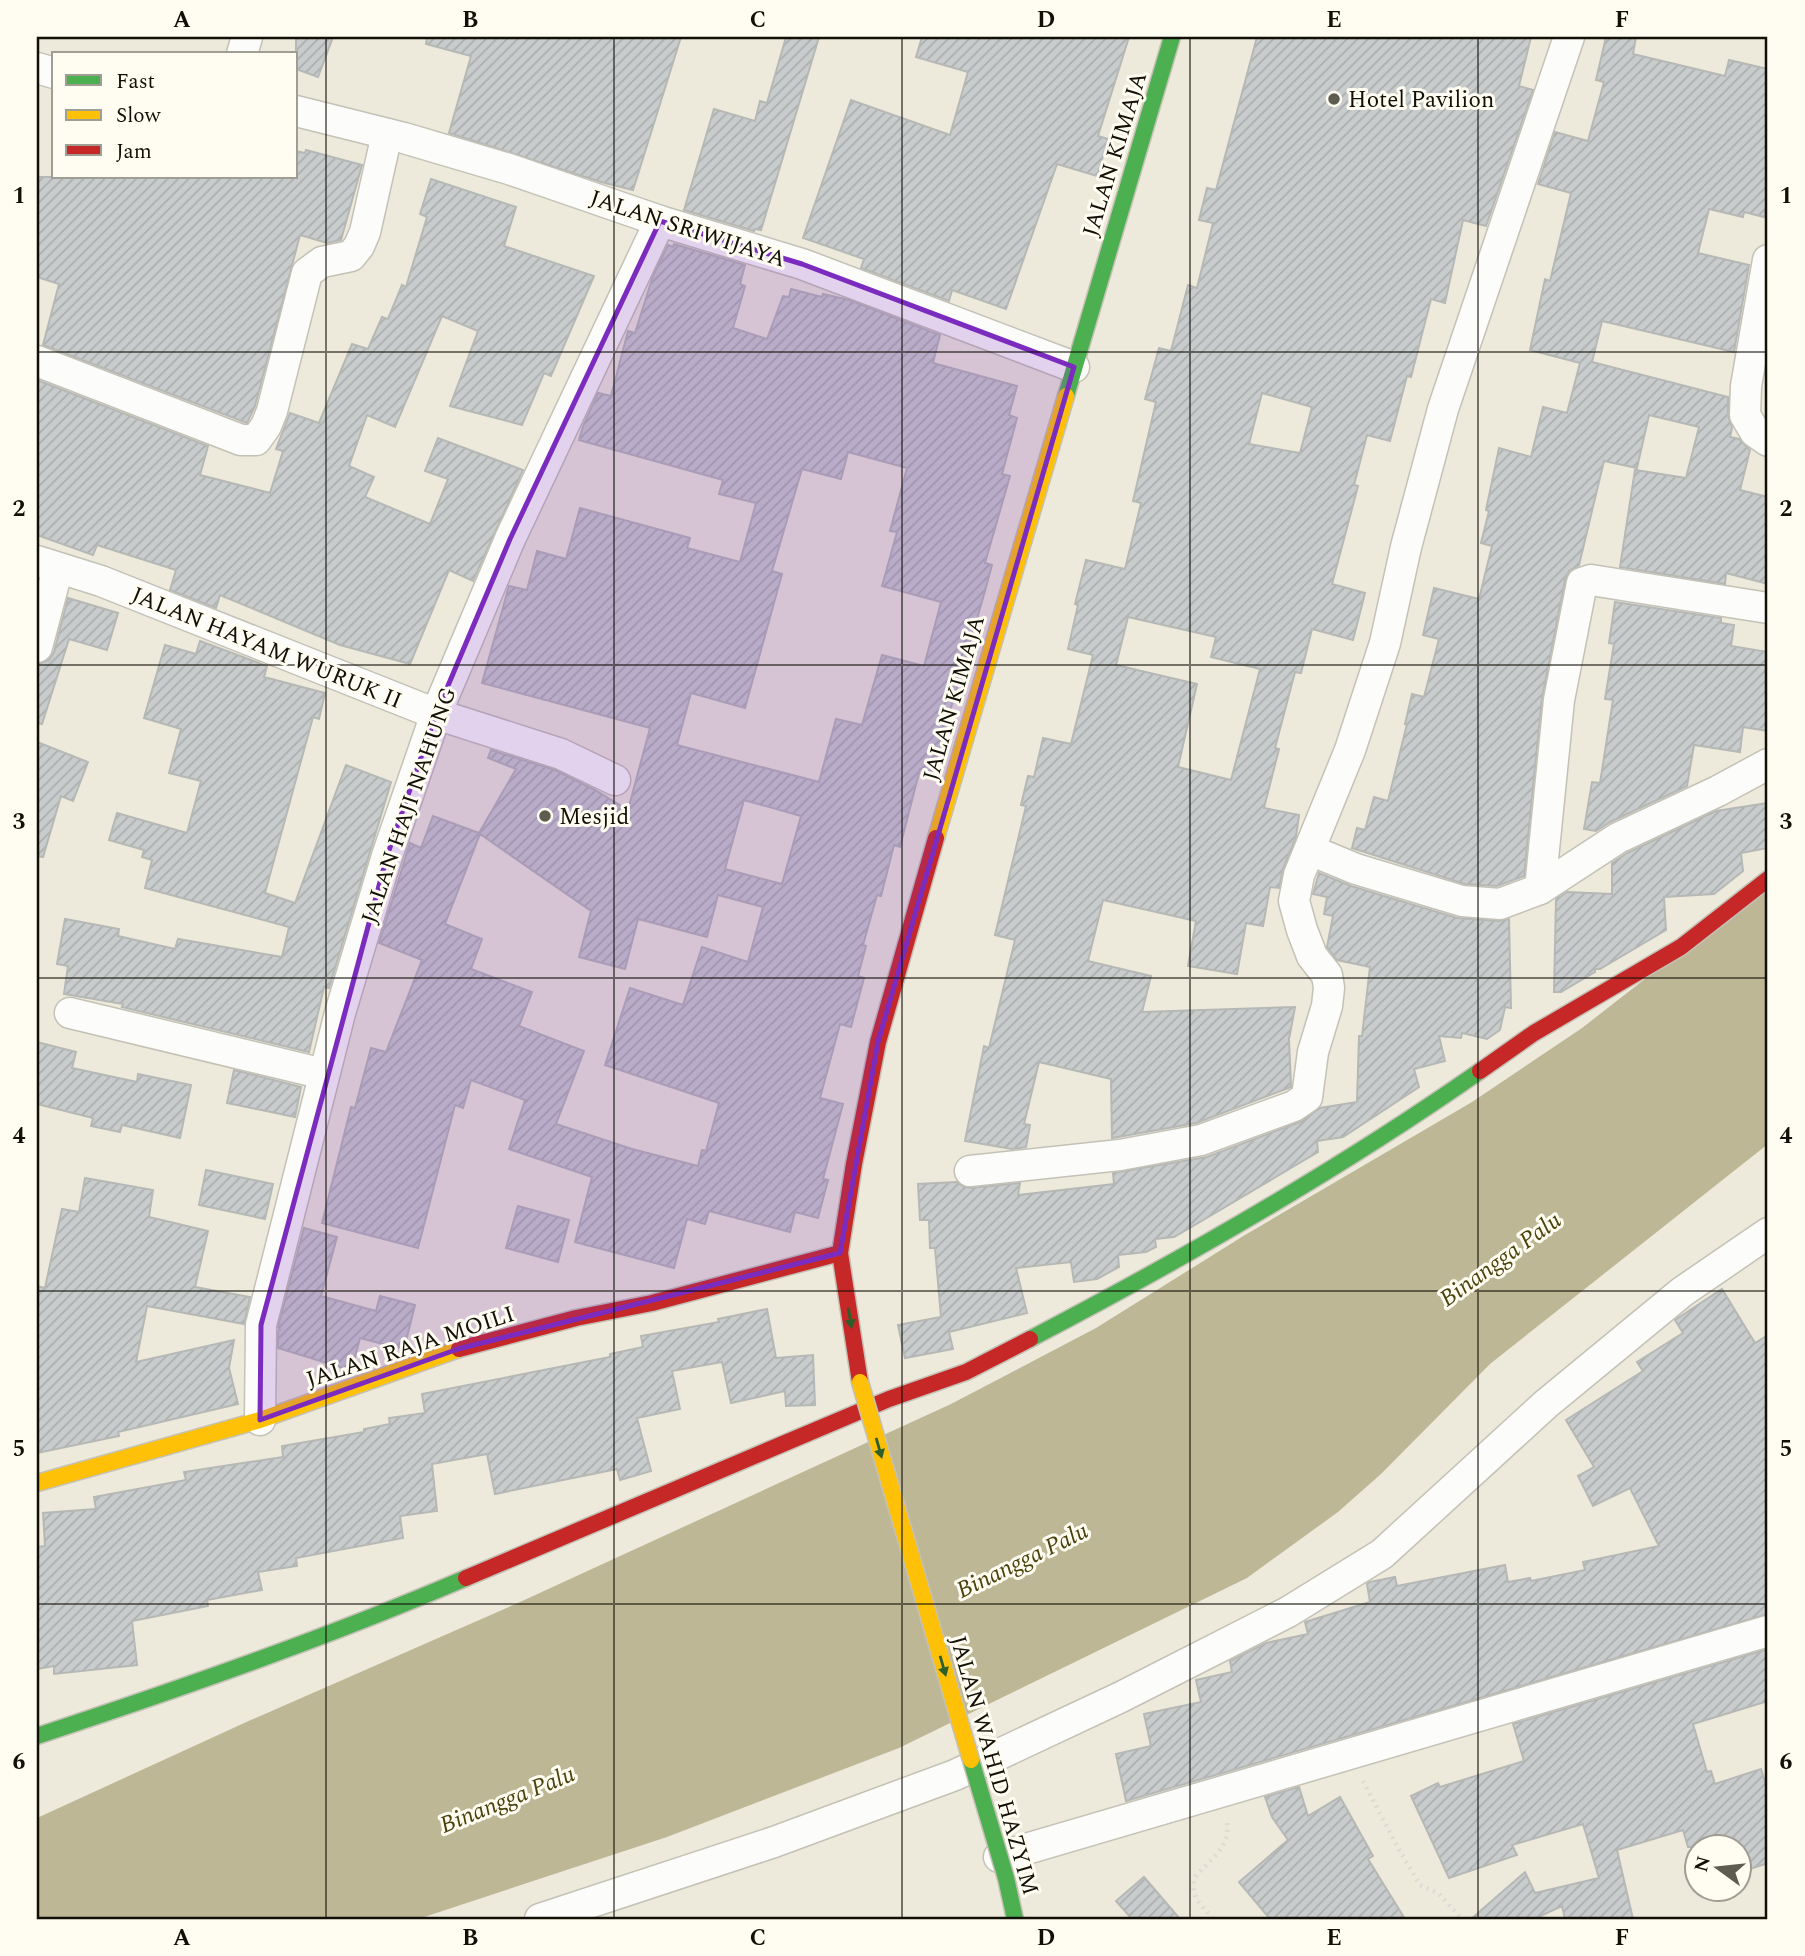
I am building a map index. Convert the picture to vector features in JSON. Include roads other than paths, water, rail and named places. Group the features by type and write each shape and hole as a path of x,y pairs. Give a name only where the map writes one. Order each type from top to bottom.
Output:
{"street":[{"name":"JALAN KIMAJA","path":"860,1382 840,1254 853,1164 878,1042 1172,37"},
{"path":"970,1171 1120,1155 1201,1140 1304,1101 1308,1093 1313,1052 1329,997 1326,975 1312,956 1294,901 1300,875 1350,750 1385,643 1406,547 1443,409 1569,37"},
{"name":"JALAN SRIWIJAYA","path":"298,112 509,169 660,221 802,264 1074,367"},
{"path":"37,361 241,440 256,439 266,426 272,411 307,273 322,262 351,256 362,239 387,134"},
{"name":"JALAN HAJI NAHUNG","path":"260,1420 261,1325 324,1074 387,856 436,714 510,539 660,221"},
{"path":"1768,260 1746,386 1745,415 1755,432 1768,441"},
{"path":"37,648 48,565"},
{"name":"JALAN HAYAM WURUK II","path":"48,565 100,581 436,714 561,754 615,780"},
{"path":"1540,888 1559,701 1581,585 1591,580 1768,608"},
{"path":"1310,850 1356,869 1462,901 1500,904 1540,888 1618,838 1768,764"},
{"path":"37,1736 209,1679 372,1618 889,1399 966,1372 1118,1293 1319,1177 1397,1129 1534,1033 1681,947 1768,879"},
{"path":"70,1013 324,1074"},
{"path":"540,1919 774,1842 955,1774 1121,1697 1287,1612 1382,1553 1546,1404 1682,1292 1768,1233"},
{"name":"JALAN RAJA MOILI","path":"37,1483 260,1420 458,1349 576,1318 652,1303 840,1254"},
{"name":"JALAN WAHID HAZYIM","path":"860,1382 1015,1919"},
{"path":"1002,1868 1218,1793 1768,1631"}],"water":[{"name":"Binangga Palu","path":"1768,883 1768,1144 1490,1364 1381,1474 1338,1512 1247,1578 899,1748 667,1837 418,1919 37,1919 37,1818 242,1724 520,1602 951,1404 1096,1328 1245,1235 1472,1102 1582,1028"}],"place":[{"name":"Hotel Pavilion","path":"1334,99"},
{"name":"Mesjid","path":"545,816"}]}
